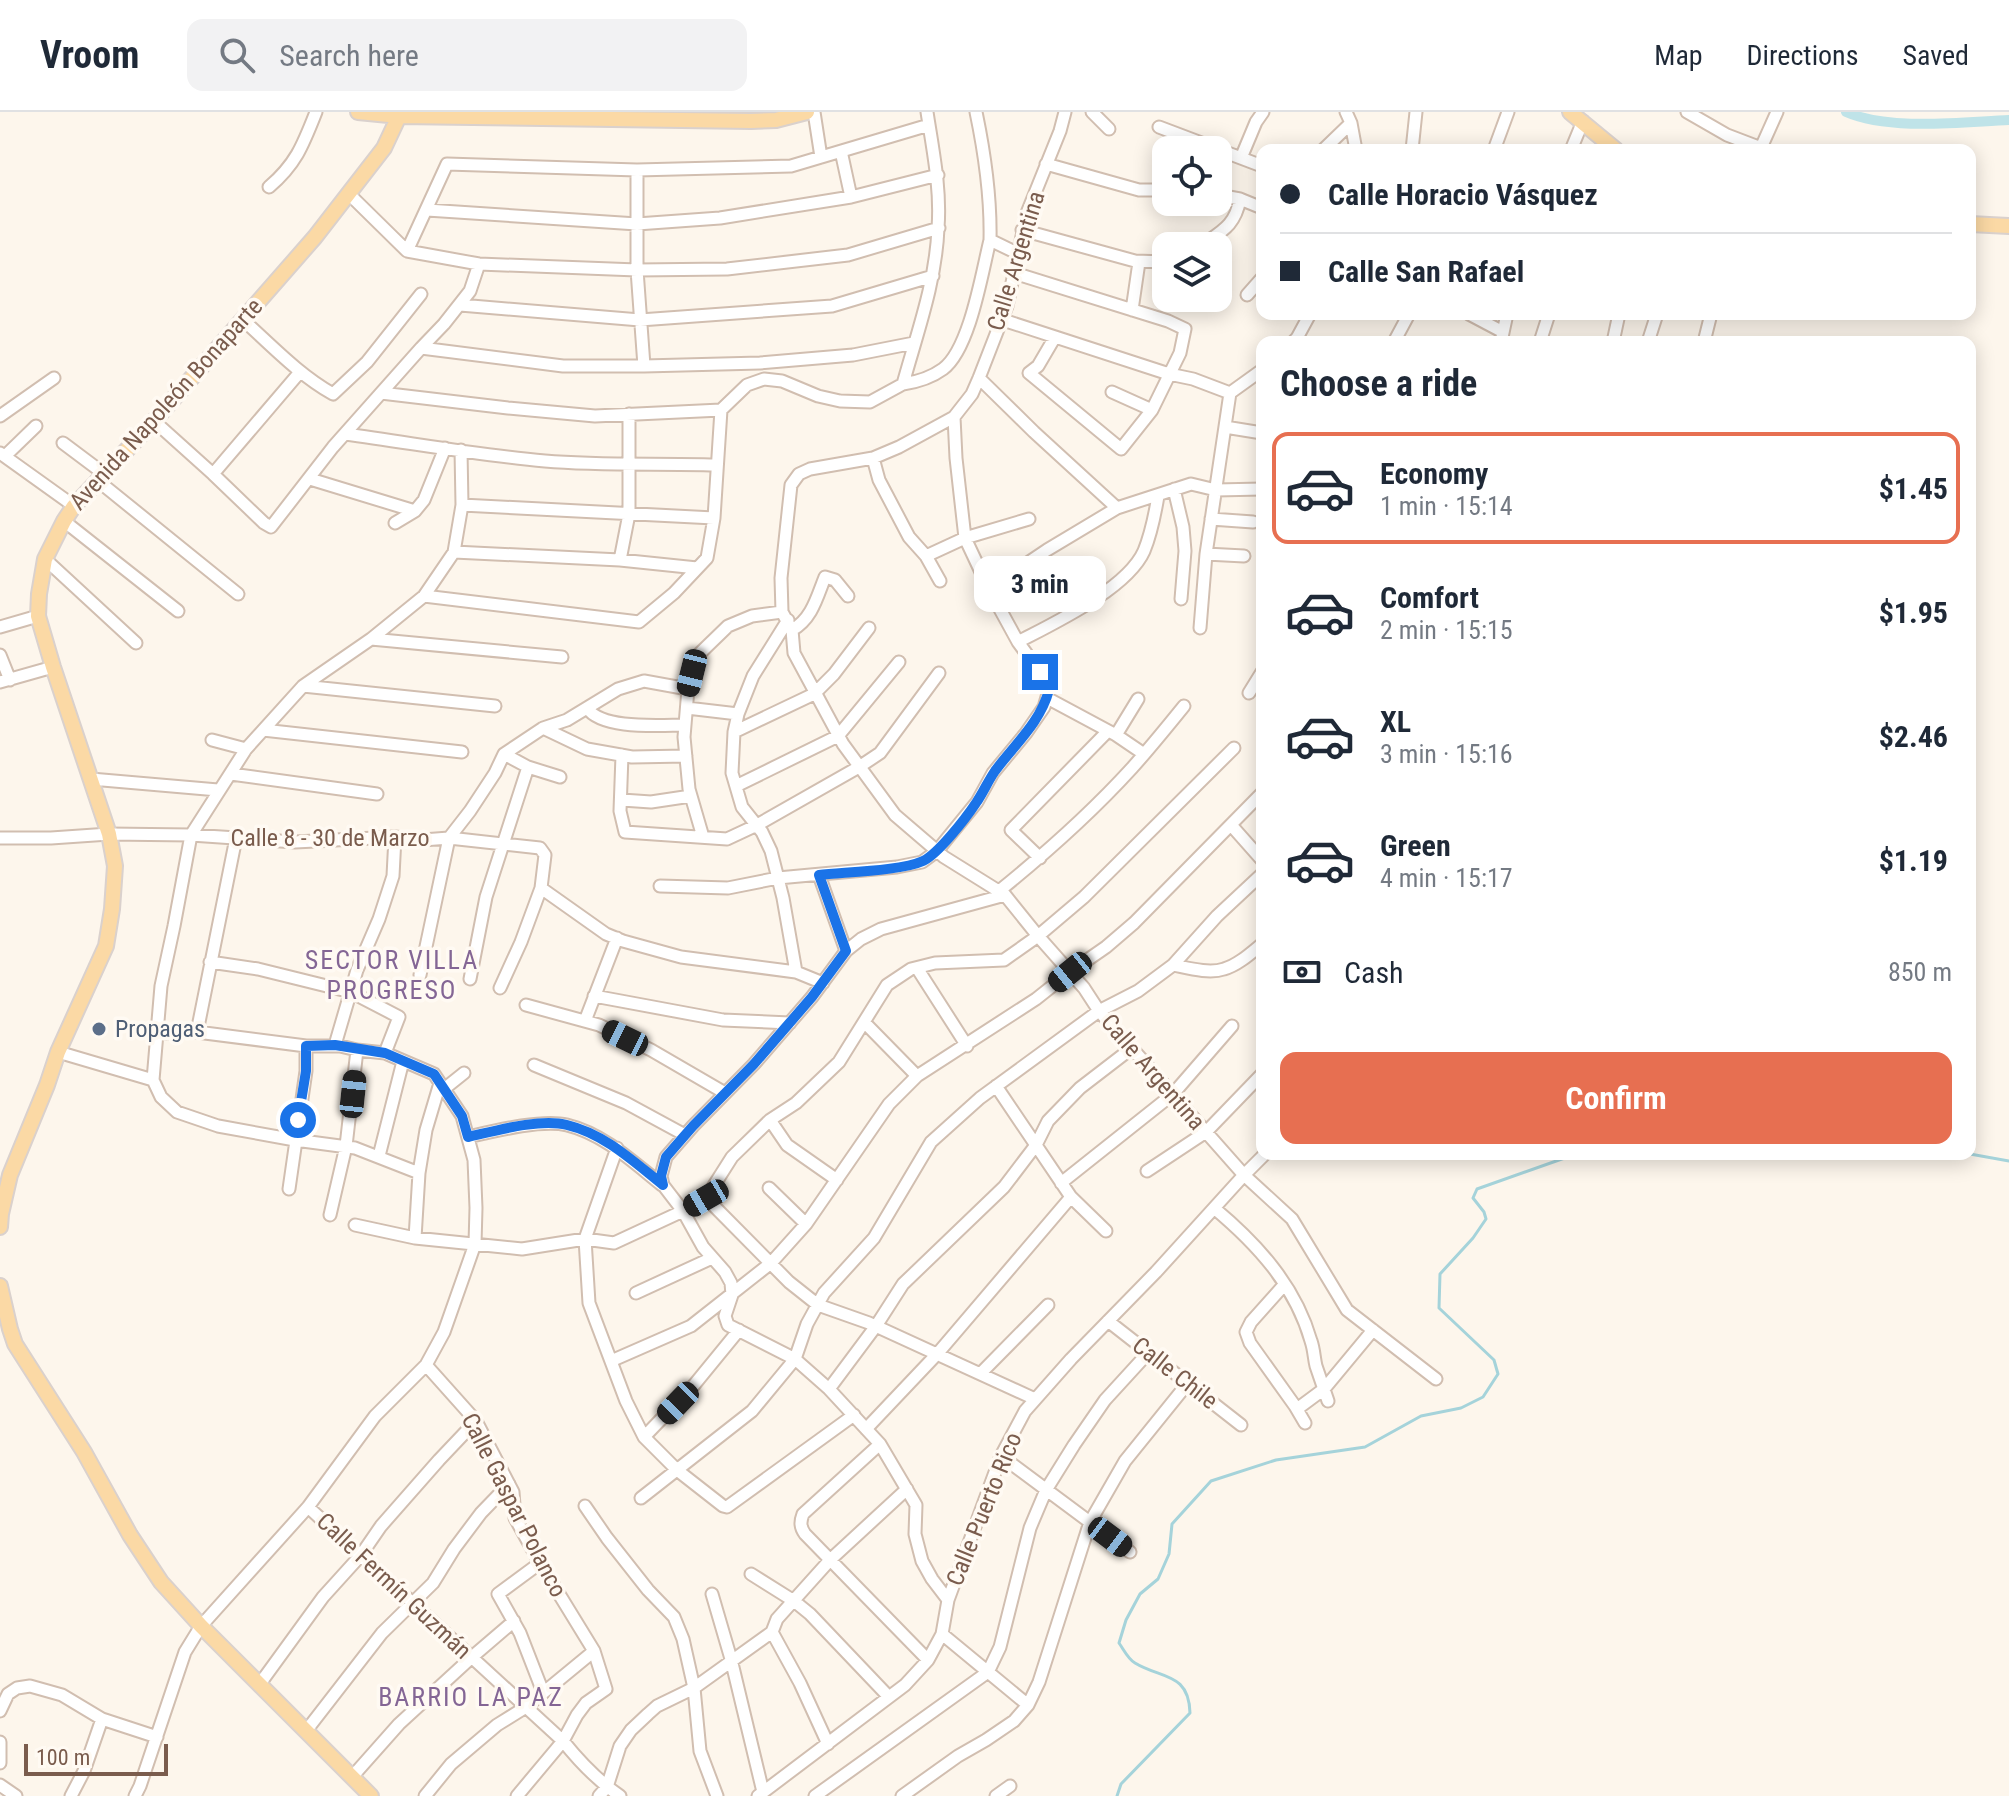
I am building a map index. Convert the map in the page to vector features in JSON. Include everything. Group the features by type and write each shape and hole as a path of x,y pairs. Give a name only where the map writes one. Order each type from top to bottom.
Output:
{"main road":[{"path":"358,112 399,116 607,115 751,121 776,120 807,112"},
{"name":"Avenida Napoleón Bonaparte","path":"0,1227 5,1174 106,946 115,866 109,834 38,616 45,559 74,506 154,421 315,237 384,148 399,116"},
{"path":"1576,116 1609,144"},
{"path":"1976,224 2009,226"},
{"path":"0,1286 5,1330 84,1452 130,1535 161,1582 371,1796"}],"street":[{"path":"269,187 293,162 316,112"},
{"path":"814,112 821,157"},
{"path":"424,596 639,622 674,593 707,558 714,518 721,410 747,385 764,379 782,381 818,396 840,401 870,402 903,384 918,382 944,368 956,354 966,333 990,240 985,154 976,112"},
{"name":"Calle Argentina","path":"1065,112 1027,213 1007,306 972,394 954,417 899,447 873,458 810,469 799,474 791,485 781,578 794,653 838,736 895,815 937,851 1002,893 1099,1011 1244,1175 1292,1219 1347,1310 1436,1379"},
{"path":"1092,112 1109,129"},
{"path":"1241,158 1263,112"},
{"path":"1413,144 1416,112"},
{"path":"1496,144 1506,112"},
{"path":"1688,112 1748,144"},
{"path":"1762,144 1777,112"},
{"path":"1572,144 1576,116"},
{"path":"407,251 447,164 637,170 791,166 928,118 938,175 939,228 933,276 903,384"},
{"path":"1328,144 1349,118"},
{"path":"1349,118 1355,144"},
{"path":"1159,127 1256,164"},
{"path":"841,151 851,197"},
{"path":"1046,164 1139,190 1152,190"},
{"path":"637,170 637,270 644,366"},
{"path":"427,210 637,224 720,218 851,197 938,175"},
{"path":"349,194 407,251 479,264 637,270 727,269 848,255 939,228"},
{"path":"1232,198 1256,205"},
{"path":"1222,232 1237,215 1240,199"},
{"path":"1022,230 1139,262 1152,262"},
{"path":"990,240 1017,253"},
{"path":"1132,310 1139,262"},
{"path":"154,421 271,527 333,447 460,305 470,291 479,264"},
{"path":"1014,273 1185,329 1180,353 1152,410 1121,449 1029,373 1038,366 1055,337"},
{"path":"460,305 640,320 832,306 933,276"},
{"path":"1247,295 1256,285"},
{"path":"242,319 300,372 333,394 367,362 421,294"},
{"path":"1000,319 1230,393"},
{"path":"1478,320 1501,336"},
{"path":"421,348 563,366 644,366 760,363 853,355 914,343"},
{"path":"213,474 300,372"},
{"path":"1200,628 1206,554 1230,393 1256,374"},
{"path":"0,416 54,378"},
{"path":"979,378 1117,508"},
{"path":"1112,392 1152,410"},
{"path":"381,393 595,416 721,410"},
{"path":"620,560 629,514 629,414"},
{"path":"660,886 728,888 778,878 922,862 937,851 977,802 993,773 1044,707 1049,690 1018,642 965,538 954,417"},
{"path":"36,426 3,454 74,506"},
{"path":"1225,427 1256,432"},
{"path":"345,434 545,461 716,465"},
{"path":"63,443 238,594"},
{"path":"395,523 415,511 424,500 445,448"},
{"path":"419,1173 355,1148 218,1126 177,1112 161,1097 153,1080 161,986 191,835 246,749 303,686 371,639 424,596 454,552 462,505 461,450"},
{"path":"873,458 879,480 909,537 926,556 940,581"},
{"path":"310,479 415,511"},
{"path":"989,589 1117,508 1191,484 1216,490 1256,489"},
{"path":"1174,489 1185,551 1181,599"},
{"path":"1018,642 1081,608 1126,574 1143,553 1158,496"},
{"path":"462,505 714,518"},
{"path":"926,556 965,538 1029,519"},
{"path":"1211,519 1253,522"},
{"path":"64,521 178,611"},
{"path":"454,552 620,560 697,568"},
{"path":"1206,554 1244,556"},
{"path":"45,559 136,643"},
{"path":"703,837 691,796 684,737 688,689 696,657 728,626 752,616 802,624 825,577 835,580 848,596"},
{"path":"0,627 38,616"},
{"path":"787,621 753,676 738,714 732,773 742,807 757,825 771,851 796,972"},
{"path":"734,732 814,694 834,674 869,628"},
{"path":"371,639 562,657"},
{"path":"0,655 5,681 53,667"},
{"path":"736,786 838,736 899,662"},
{"path":"622,755 620,811 625,832 727,839 757,825 880,753 939,673"},
{"path":"420,975 449,838 495,773 504,754 543,728 567,720 618,689 644,681 688,689"},
{"path":"1249,693 1256,682"},
{"path":"303,686 495,706"},
{"path":"1047,698 1144,754"},
{"path":"1040,858 1011,830 1112,733 1138,699"},
{"path":"663,1185 661,1176 666,1157 790,1023 846,951 881,929 1002,893 1080,821 1144,754 1184,706"},
{"path":"587,708 596,716 628,724 685,725"},
{"path":"687,708 738,714"},
{"path":"543,728 587,749 632,757 686,756"},
{"path":"263,730 462,752"},
{"path":"212,740 246,749"},
{"path":"355,1225 415,1238 522,1249 585,1239 614,1243 683,1211 706,1198 732,1157 770,1120 796,1103 839,1062 887,985 911,969 935,963 1004,960 1084,897 1234,748"},
{"path":"504,754 528,767 560,777"},
{"path":"470,979 486,897 528,767"},
{"path":"231,774 377,794"},
{"path":"91,779 218,790"},
{"path":"622,800 651,802 691,796"},
{"path":"611,1361 691,1326 771,1263 806,1224 889,1104 917,1076 1036,999 1106,947 1134,923 1256,799"},
{"path":"1231,825 1256,853"},
{"name":"Calle 8 - 30 de Marzo","path":"0,838 191,835 295,842 395,837 423,840 449,838 540,848 545,855 541,888"},
{"path":"335,1045 357,970 393,876 395,837"},
{"path":"197,1032 236,838"},
{"path":"819,875 846,951"},
{"path":"641,1498 752,1411 795,1359 807,1324 824,1293 874,1238 931,1142 996,1086 1099,1011 1138,991 1173,965 1217,916 1256,880"},
{"path":"500,988 541,888 606,934 617,938 681,957 796,972 823,983"},
{"path":"585,1021 617,938"},
{"path":"1173,965 1223,970 1256,948"},
{"path":"210,962 258,969 351,992 399,1017 385,1053"},
{"path":"917,968 967,1046"},
{"path":"594,996 723,1020 790,1023"},
{"path":"526,1005 599,1025 651,1050 725,1093"},
{"path":"864,1022 917,1076"},
{"path":"1061,1183 1173,1094 1232,1026"},
{"path":"135,1796 185,1652 201,1626 308,1507 375,1416 426,1365 444,1332 475,1244 474,1160 462,1116 434,1074 385,1053 335,1045 306,1046 197,1032 158,1033"},
{"path":"289,1189 306,1071 306,1046"},
{"path":"829,1389 903,1284 1004,1187 1036,1145 1048,1121 1080,1088 1132,1048"},
{"path":"330,1215 346,1146 357,1050"},
{"path":"58,1052 153,1080"},
{"path":"379,1156 403,1061"},
{"path":"534,1065 626,1103 685,1135"},
{"path":"415,1238 419,1173 426,1130 442,1086 464,1073"},
{"path":"1147,1171 1206,1132 1256,1080"},
{"path":"996,1086 1071,1197 1106,1231"},
{"path":"770,1120 787,1145 837,1180"},
{"path":"468,1137 540,1124 566,1125 617,1148 663,1185 683,1211 703,1247 731,1283 732,1295 725,1316 728,1325 795,1359 829,1389 880,1444 916,1505 915,1534 922,1561 948,1600"},
{"path":"617,1148 585,1239 589,1303 626,1401 644,1437 677,1470 727,1507 854,1415"},
{"name":"Calle Puerto Rico","path":"760,1794 905,1685 928,1660 942,1634 948,1600 1001,1456 1025,1411 1259,1160"},
{"path":"769,1188 806,1224"},
{"path":"866,1429 938,1353 1071,1197"},
{"path":"706,1198 789,1282 818,1305 876,1326 1035,1399"},
{"path":"1214,1208 1247,1237 1279,1272 1297,1305 1311,1341 1326,1395"},
{"path":"636,1293 712,1258"},
{"path":"1284,1285 1246,1332 1250,1343 1305,1423"},
{"path":"981,1373 1048,1305"},
{"name":"Calle Chile","path":"1108,1321 1241,1425"},
{"path":"644,1437 694,1385 739,1330"},
{"path":"1297,1409 1326,1395 1373,1330"},
{"path":"815,1796 988,1672 1000,1647 1030,1528 1046,1490 1105,1400 1148,1353"},
{"name":"Calle Gaspar Polanco","path":"426,1365 476,1421 513,1492 515,1518 594,1651 606,1689 586,1703 563,1741"},
{"path":"902,1796 1014,1721 1028,1705 1039,1682 1090,1522 1125,1461 1188,1383"},
{"path":"259,1685 323,1597 361,1555 391,1515 476,1421"},
{"path":"880,1444 803,1514 801,1528 928,1660"},
{"path":"1001,1456 1130,1552"},
{"path":"306,1731 382,1633 433,1583 481,1513 509,1484"},
{"path":"603,1791 620,1746 631,1730 657,1706 694,1688 772,1632 777,1619 830,1560 907,1489"},
{"path":"585,1506 648,1590 674,1617 683,1639 694,1688 700,1751 717,1796"},
{"name":"Calle Fermín Guzmán","path":"308,1507 563,1741 603,1791 620,1796"},
{"path":"540,1563 498,1594 514,1621 543,1692"},
{"path":"751,1574 810,1614 889,1697"},
{"path":"712,1594 731,1659 760,1794"},
{"path":"352,1777 399,1724 514,1621"},
{"path":"772,1632 828,1744"},
{"path":"942,1634 1028,1705"},
{"path":"425,1796 451,1764 594,1651"},
{"path":"0,1711 8,1694 17,1688 30,1686 62,1695 102,1719 157,1737"},
{"path":"71,1796 84,1771 102,1719"},
{"path":"517,1796 563,1741"},
{"path":"0,1742 0,1763"},
{"path":"0,1785 16,1796"},
{"path":"996,1796 1010,1786"}],"waterway":[{"path":"1846,112 1883,122 2009,120"},
{"path":"1976,1155 2009,1161"},
{"path":"1117,1796 1121,1784 1190,1713 1185,1690 1179,1683 1135,1663 1119,1643 1126,1620 1140,1594 1158,1579 1169,1554 1172,1524 1211,1481 1276,1460 1365,1447 1421,1416 1461,1408 1483,1397 1498,1374 1494,1360 1439,1308 1440,1274 1486,1219 1473,1198 1477,1189 1559,1160"}],"place":[{"name":"Propagas","path":"99,1029"}],"district":[{"name":"SECTOR VILLA PROGRESO","path":"392,975"},
{"name":"BARRIO LA PAZ","path":"471,1697"}],"route":[{"path":"298,1120 306,1071 306,1046 335,1045 385,1053 434,1074 462,1116 468,1137 540,1124 566,1125 617,1148 663,1185 661,1176 666,1157 754,1064 812,997 846,951 819,875 922,862 937,851 977,802 993,773 1044,707 1049,690 1040,672"}]}
